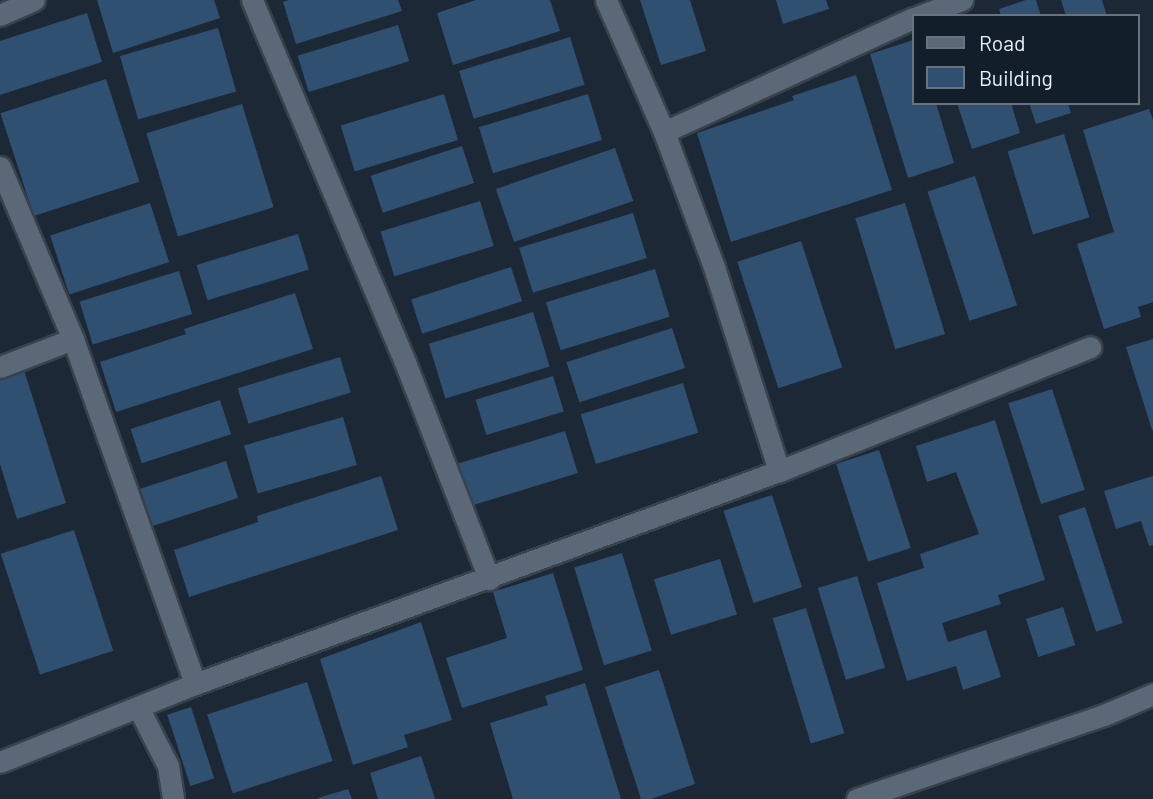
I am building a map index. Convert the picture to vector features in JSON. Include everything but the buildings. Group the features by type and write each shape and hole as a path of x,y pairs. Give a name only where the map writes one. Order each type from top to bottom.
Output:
{"street":[{"path":"0,15 34,0"},
{"path":"252,0 405,362 489,579"},
{"path":"606,0 664,132 714,267 779,471"},
{"path":"924,14 962,0"},
{"path":"664,132 912,18"},
{"path":"0,167 73,339 195,684"},
{"path":"0,367 73,339"},
{"path":"0,762 195,684 779,471 1090,346"},
{"path":"857,799 1104,715 1153,694"},
{"path":"138,707 168,766 173,799"}]}
